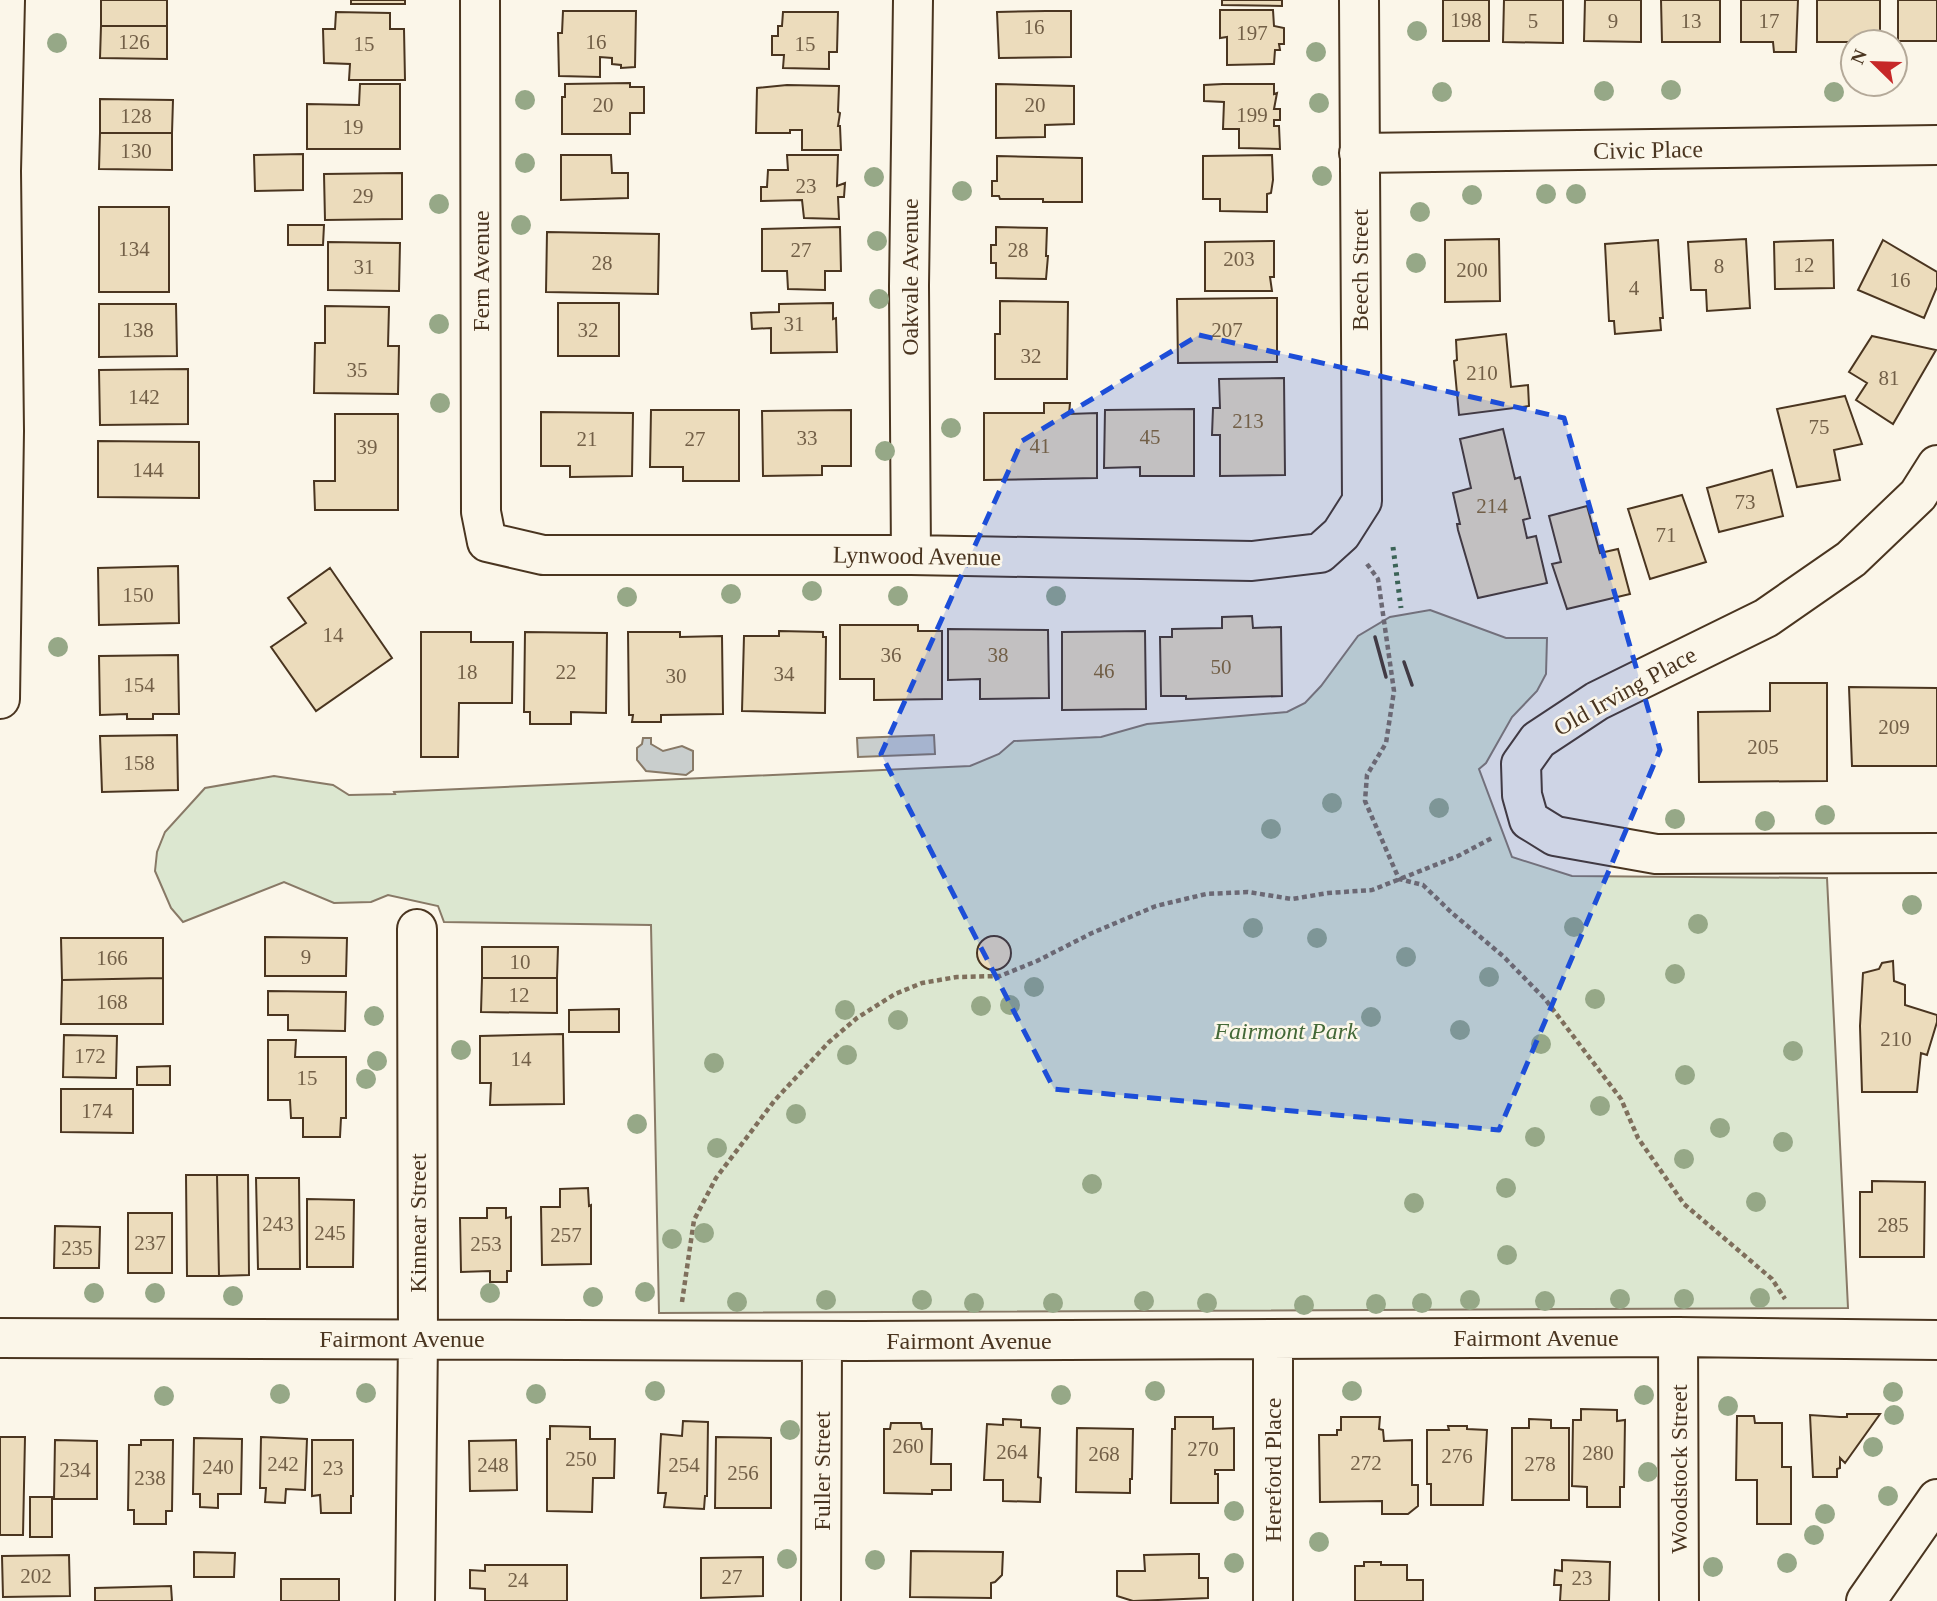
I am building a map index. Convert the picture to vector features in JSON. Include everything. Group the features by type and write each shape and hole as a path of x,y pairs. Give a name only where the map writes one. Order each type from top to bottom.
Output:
{"street":[{"path":"0,699 4,431 1,171 5,0"},
{"name":"Fern Avenue","path":"480,0 481,512 487,542"},
{"name":"Oakvale Avenue","path":"911,555 909,286 913,0"},
{"name":"Beech Street","path":"1352,546 1362,501 1359,0"},
{"name":"Civic Place","path":"1359,153 1937,145"},
{"name":"Old Irving Place","path":"1530,820 1522,795 1521,764 1538,740 1597,701 1766,618 1851,559 1918,495 1937,466"},
{"name":"Lynwood Avenue","path":"487,542 543,555 911,555 1252,561 1352,546"},
{"path":"1530,820 1555,836 1656,854 1937,853"},
{"name":"Kinnear Street","path":"415,1601 418,1339 417,929"},
{"name":"Fairmont Avenue","path":"0,1338 822,1341 1678,1336 1937,1340"},
{"name":"Woodstock Street","path":"1678,1336 1679,1601"},
{"name":"Hereford Place","path":"1273,1340 1273,1601"},
{"name":"Fuller Street","path":"821,1601 822,1341"},
{"path":"1866,1601 1937,1499"}],"path":[{"path":"1352,546 1378,579 1394,691 1387,743 1367,775 1365,801 1399,880"},
{"path":"674,1340 694,1220 716,1178 775,1100 829,1042 857,1018 895,993 922,983 957,977 1000,976 1156,906 1206,894 1248,892 1292,899 1371,890 1458,856 1530,820"},
{"path":"1399,880 1423,885 1504,957 1545,999 1621,1099 1638,1138 1684,1204 1772,1279 1785,1300 1788,1338"}],"highlighted area":[{"path":"1199,335 1564,418 1660,750 1499,1130 1054,1089 881,754 1022,441"}],"green space":[{"name":"Fairmont Park","path":"1430,610 1506,638 1547,638 1546,674 1537,691 1512,717 1486,763 1479,769 1512,857 1572,876 1827,878 1848,1308 659,1313 651,925 444,922 438,906 388,895 371,902 334,903 284,882 183,922 171,908 155,871 157,852 165,832 205,788 274,776 333,785 349,795 395,794 394,792 970,766 999,754 1014,741 1101,737 1147,724 1287,712 1305,703 1321,686 1358,636 1390,617"}],"shaded area":[{"path":"934,735 935,754 858,757 857,738"},
{"path":"643,738 651,738 651,744 663,751 682,746 693,751 693,770 686,775 646,771 637,760 637,748 642,744"}],"building":[{"path":"101,0 167,0 167,26 101,26"},
{"path":"351,0 405,0 405,4 351,4"},
{"path":"1222,0 1282,0 1282,6 1222,5"},
{"path":"1443,0 1489,0 1489,41 1443,41"},
{"path":"1504,0 1563,0 1563,43 1503,42"},
{"path":"1585,0 1641,0 1641,42 1584,41"},
{"path":"1661,0 1720,0 1720,42 1662,42"},
{"path":"1741,0 1798,0 1796,52 1774,52 1773,42 1741,42"},
{"path":"1817,0 1880,0 1880,28 1839,28 1839,42 1817,42"},
{"path":"1898,0 1937,0 1937,41 1909,41 1909,28 1898,28"},
{"path":"1220,10 1273,10 1274,26 1284,28 1284,44 1279,44 1280,50 1275,50 1274,64 1227,65 1227,37 1220,38"},
{"path":"563,11 636,11 635,67 621,68 621,65 612,64 612,58 600,57 600,77 559,76 558,33 562,33"},
{"path":"1071,11 1071,57 999,58 997,12"},
{"path":"336,12 390,13 390,29 404,29 405,80 349,80 350,64 324,63 323,29 335,29"},
{"path":"783,12 838,12 837,52 829,52 829,69 783,68 784,55 772,55 772,36 778,36"},
{"path":"101,26 167,26 167,59 100,58"},
{"path":"630,83 630,87 644,87 644,113 630,113 630,134 562,134 562,97 565,97 565,84"},
{"path":"360,84 400,84 400,149 307,149 307,104 359,105"},
{"path":"996,84 1074,86 1074,124 1045,125 1045,137 996,138"},
{"path":"1274,84 1274,94 1277,93 1274,109 1280,109 1280,120 1274,120 1274,126 1279,126 1280,149 1239,148 1239,129 1223,129 1224,102 1204,101 1204,85"},
{"path":"787,85 839,86 838,126 841,150 802,150 802,130 790,130 790,133 756,133 757,88"},
{"path":"100,99 173,100 172,133 100,133"},
{"path":"100,133 172,133 172,170 99,169"},
{"path":"303,154 303,190 255,191 254,155"},
{"path":"561,155 611,155 612,173 628,173 628,198 561,200"},
{"path":"787,155 838,155 837,186 845,183 844,197 838,197 839,219 804,218 802,200 761,201 761,187 767,187 768,170 788,170"},
{"path":"1272,155 1273,180 1271,193 1267,194 1267,212 1220,211 1220,199 1203,199 1203,156"},
{"path":"997,156 1082,158 1082,202 1043,202 1043,199 1000,199 999,196 992,196 992,181 997,181"},
{"path":"402,173 402,219 325,220 324,174"},
{"path":"99,207 169,207 169,292 99,292"},
{"path":"288,225 324,225 323,245 288,245"},
{"path":"840,227 841,271 825,271 825,290 788,289 787,271 762,271 762,229"},
{"path":"996,227 1047,228 1046,279 996,278 996,263 991,263 991,245 996,245"},
{"path":"547,232 659,234 658,294 546,292"},
{"path":"1499,239 1500,301 1445,302 1445,240"},
{"path":"1746,239 1750,308 1707,311 1706,290 1691,290 1688,242"},
{"path":"1658,240 1663,318 1660,318 1661,330 1615,334 1614,321 1609,321 1605,244"},
{"path":"1833,240 1834,288 1775,289 1774,242"},
{"path":"1883,240 1937,272 1937,287 1924,318 1858,290"},
{"path":"1274,241 1274,277 1270,277 1272,291 1205,291 1205,242"},
{"path":"328,242 400,243 399,291 328,290"},
{"path":"1277,298 1277,362 1178,363 1177,299"},
{"path":"1000,301 1068,302 1067,379 995,379 995,334 1000,334"},
{"path":"558,303 619,303 619,356 558,356"},
{"path":"833,303 837,352 771,353 771,328 752,329 751,313 779,312 779,304"},
{"path":"99,304 176,304 177,356 99,357"},
{"path":"325,306 389,307 388,346 399,346 398,394 314,393 315,343 325,343"},
{"path":"1506,334 1511,387 1528,385 1529,406 1459,415 1454,361 1457,360 1456,340"},
{"path":"1872,336 1936,350 1893,424 1856,400 1867,383 1849,372"},
{"path":"188,369 188,424 100,425 99,370"},
{"path":"1284,378 1285,475 1220,476 1220,435 1212,435 1213,408 1220,408 1219,379"},
{"path":"1845,396 1862,444 1834,450 1840,480 1797,487 1777,409"},
{"path":"1044,403 1070,403 1069,414 1097,413 1097,478 984,480 984,413 1044,413"},
{"path":"1194,409 1194,476 1140,476 1140,467 1104,468 1105,410"},
{"path":"651,410 739,410 739,481 683,481 683,467 650,467"},
{"path":"851,410 851,466 822,466 822,475 763,476 762,411"},
{"path":"541,412 633,413 632,476 570,477 570,466 541,466"},
{"path":"335,414 398,414 398,510 315,510 314,481 335,481"},
{"path":"1503,429 1515,479 1520,477 1530,518 1523,520 1527,538 1536,536 1547,583 1478,598 1458,530 1457,524 1460,524 1453,493 1471,488 1460,439"},
{"path":"98,441 199,442 199,498 98,497"},
{"path":"1772,470 1783,516 1719,532 1707,488"},
{"path":"1682,495 1706,562 1650,579 1628,509"},
{"path":"1587,506 1600,553 1618,549 1630,594 1567,609 1552,564 1561,562 1549,516"},
{"path":"178,566 179,623 99,625 98,568"},
{"path":"330,568 392,658 316,711 271,647 306,623 288,598"},
{"path":"1252,616 1253,628 1281,627 1282,696 1186,699 1186,696 1161,696 1160,637 1172,637 1172,629 1222,628 1222,617"},
{"path":"840,625 918,625 918,631 942,631 942,699 874,700 874,679 840,679"},
{"path":"948,629 1048,630 1049,698 980,699 980,679 948,680"},
{"path":"779,631 823,632 823,637 826,637 825,713 742,711 744,636 779,636"},
{"path":"1145,631 1146,709 1062,710 1062,632"},
{"path":"421,632 471,632 471,642 513,642 512,703 459,703 458,757 421,757"},
{"path":"525,632 607,633 606,713 571,712 571,724 530,724 530,712 524,712"},
{"path":"628,632 680,632 680,637 722,636 723,714 661,715 661,722 632,722 633,715 629,715"},
{"path":"178,655 179,714 153,714 153,719 127,719 127,714 100,715 99,656"},
{"path":"1770,683 1827,683 1827,781 1699,782 1698,712 1770,711"},
{"path":"1849,687 1937,688 1937,766 1852,766"},
{"path":"177,735 178,790 102,792 100,736"},
{"path":"994,936 1006,941 1011,953 1006,965 994,970 982,965 977,953 982,941"},
{"path":"265,937 347,938 346,976 265,976"},
{"path":"61,938 163,938 163,978 62,980"},
{"path":"482,947 558,947 557,978 482,978"},
{"path":"1893,961 1894,981 1905,985 1905,1005 1937,1015 1937,1022 1927,1055 1921,1053 1917,1092 1862,1092 1860,1026 1863,973 1879,969 1882,963"},
{"path":"163,978 163,1024 61,1024 62,980"},
{"path":"482,978 557,978 557,1013 481,1012"},
{"path":"268,991 346,992 345,1031 288,1030 288,1015 268,1015"},
{"path":"619,1009 619,1032 569,1032 569,1010"},
{"path":"563,1034 564,1104 490,1105 491,1083 480,1083 480,1036"},
{"path":"64,1035 117,1036 116,1078 63,1077"},
{"path":"268,1040 296,1040 295,1057 346,1057 346,1118 341,1118 340,1137 303,1137 303,1118 291,1118 290,1100 268,1100"},
{"path":"170,1066 170,1085 137,1085 137,1067"},
{"path":"61,1089 133,1089 133,1133 61,1132"},
{"path":"186,1175 217,1175 219,1276 187,1276"},
{"path":"217,1175 248,1175 249,1275 219,1276"},
{"path":"256,1178 299,1178 300,1269 258,1269"},
{"path":"1872,1181 1925,1182 1924,1257 1860,1257 1860,1192 1872,1192"},
{"path":"588,1188 589,1206 591,1205 591,1264 542,1265 541,1207 560,1207 560,1189"},
{"path":"307,1199 354,1200 353,1267 307,1267"},
{"path":"487,1208 506,1208 506,1218 511,1217 511,1271 507,1271 507,1282 490,1282 490,1271 461,1272 460,1218 487,1218"},
{"path":"128,1213 172,1213 172,1273 128,1273"},
{"path":"55,1226 100,1227 99,1268 54,1268"},
{"path":"1581,1409 1617,1410 1617,1421 1625,1420 1624,1487 1620,1487 1620,1507 1587,1507 1587,1487 1572,1486 1573,1420 1581,1420"},
{"path":"1847,1414 1880,1414 1845,1463 1840,1458 1837,1477 1813,1477 1810,1415 1847,1417"},
{"path":"1737,1416 1754,1416 1755,1423 1782,1423 1782,1467 1791,1467 1791,1524 1757,1524 1757,1480 1736,1480"},
{"path":"1175,1417 1213,1417 1213,1429 1234,1428 1234,1470 1215,1470 1215,1474 1218,1474 1218,1503 1171,1503 1172,1429 1175,1429"},
{"path":"1341,1417 1380,1417 1379,1429 1383,1430 1384,1441 1412,1440 1412,1485 1418,1485 1418,1506 1408,1514 1382,1514 1382,1501 1320,1502 1319,1435 1337,1435 1337,1430 1341,1430"},
{"path":"1003,1419 1021,1420 1021,1427 1040,1428 1040,1502 1003,1501 1003,1480 984,1480 987,1424 1003,1425"},
{"path":"1529,1419 1551,1420 1551,1428 1569,1428 1569,1500 1512,1500 1512,1428 1529,1428"},
{"path":"683,1421 708,1422 707,1496 704,1509 664,1507 666,1493 658,1493 661,1434 682,1436"},
{"path":"891,1423 921,1423 922,1429 932,1429 931,1464 951,1464 951,1490 932,1490 932,1494 884,1493 884,1429 890,1429"},
{"path":"550,1426 590,1427 590,1439 615,1439 614,1478 593,1478 592,1512 547,1511 547,1439 550,1439"},
{"path":"1448,1426 1487,1430 1483,1505 1431,1505 1431,1484 1427,1484 1427,1430 1449,1430"},
{"path":"1077,1428 1133,1429 1130,1493 1076,1492"},
{"path":"0,1437 25,1437 23,1535 0,1535"},
{"path":"261,1437 307,1439 305,1490 286,1489 285,1503 265,1502 266,1488 260,1488"},
{"path":"716,1437 771,1438 771,1508 715,1508"},
{"path":"194,1438 242,1439 241,1494 218,1494 218,1508 200,1507 200,1494 193,1494"},
{"path":"55,1440 97,1441 97,1499 54,1499"},
{"path":"141,1440 173,1440 172,1511 166,1511 166,1524 134,1524 134,1510 128,1510 129,1445 141,1445"},
{"path":"312,1440 353,1440 351,1513 321,1513 320,1495 312,1496"},
{"path":"516,1440 517,1490 470,1491 469,1441"},
{"path":"30,1497 52,1497 52,1537 30,1537"},
{"path":"911,1551 1003,1552 1002,1575 991,1583 991,1598 910,1597"},
{"path":"194,1552 235,1553 234,1577 194,1577"},
{"path":"1199,1554 1199,1578 1208,1578 1208,1598 1133,1601 1117,1596 1117,1571 1145,1571 1144,1555"},
{"path":"69,1555 70,1596 3,1597 2,1556"},
{"path":"763,1557 763,1596 701,1598 701,1558"},
{"path":"1562,1560 1610,1562 1609,1601 1560,1601 1561,1585 1554,1585 1555,1570 1562,1571"},
{"path":"1364,1562 1407,1565 1407,1580 1423,1580 1423,1601 1355,1601 1355,1566 1364,1566"},
{"path":"485,1565 567,1565 567,1601 485,1601 485,1589 470,1588 470,1570 485,1571"},
{"path":"281,1579 339,1579 339,1601 281,1601"},
{"path":"171,1586 172,1601 95,1601 95,1588"}],"hedge":[{"path":"1393,547 1401,608"}],"wall":[{"path":"1375,637 1386,677"},
{"path":"1404,662 1412,685"}]}
